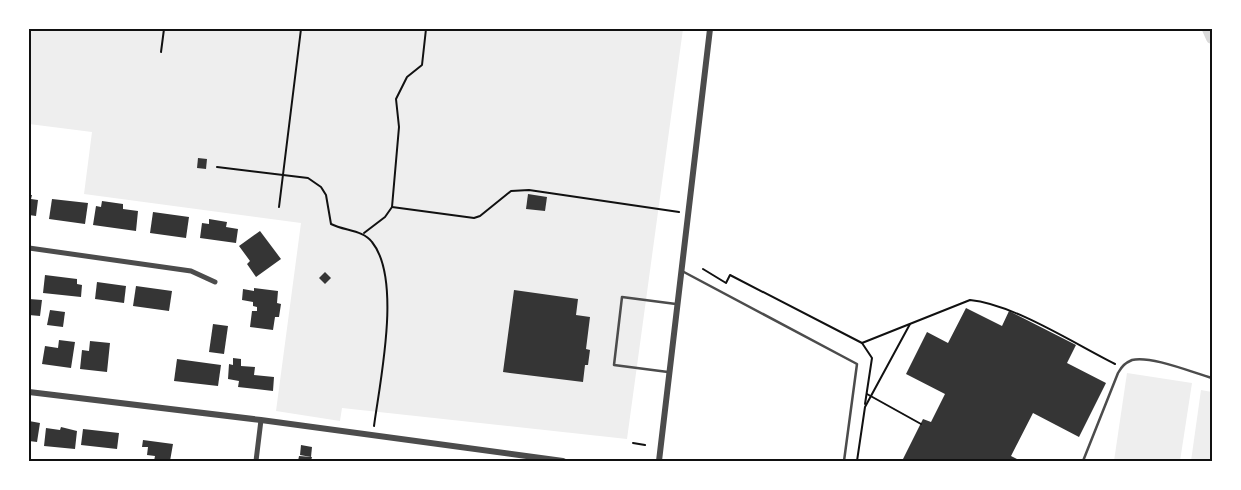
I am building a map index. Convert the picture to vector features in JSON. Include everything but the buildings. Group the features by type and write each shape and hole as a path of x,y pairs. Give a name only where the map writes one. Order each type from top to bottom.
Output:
{"street":[{"path":"659,461 710,29"},
{"path":"29,248 192,271 214,282"},
{"path":"29,392 261,420 563,461"},
{"path":"256,461 261,420"}],"lane":[{"path":"682,270 857,364 844,461"},
{"path":"670,372 614,365 622,297 678,304"},
{"path":"1082,461 1124,364 1134,359 1149,360 1212,378"}],"path":[{"path":"161,52 164,29"},
{"path":"279,207 302,29"},
{"path":"363,234 385,217 392,207 399,128 396,98 407,77 422,65 426,29"},
{"path":"216,167 308,178 315,182 326,196 331,224 363,234 373,242 381,259 388,298 386,336 373,435"},
{"path":"392,207 474,218 480,216 511,191 529,190 688,214"},
{"path":"702,269 726,284 730,275 862,343 872,358 857,461"},
{"path":"862,343 970,300 988,302 1008,310 1121,368"},
{"path":"864,406 910,324"},
{"path":"866,394 921,424"},
{"path":"633,443 645,445"}],"shaded area":[{"path":"29,29 683,29 627,439 342,408 340,421 276,411 301,223 84,194 92,132 29,124"},
{"path":"1127,373 1192,383 1180,461 1114,461"},
{"path":"1201,390 1212,392 1212,461 1191,461"}],"waterway":[{"path":"1208,29 1212,38"}]}
